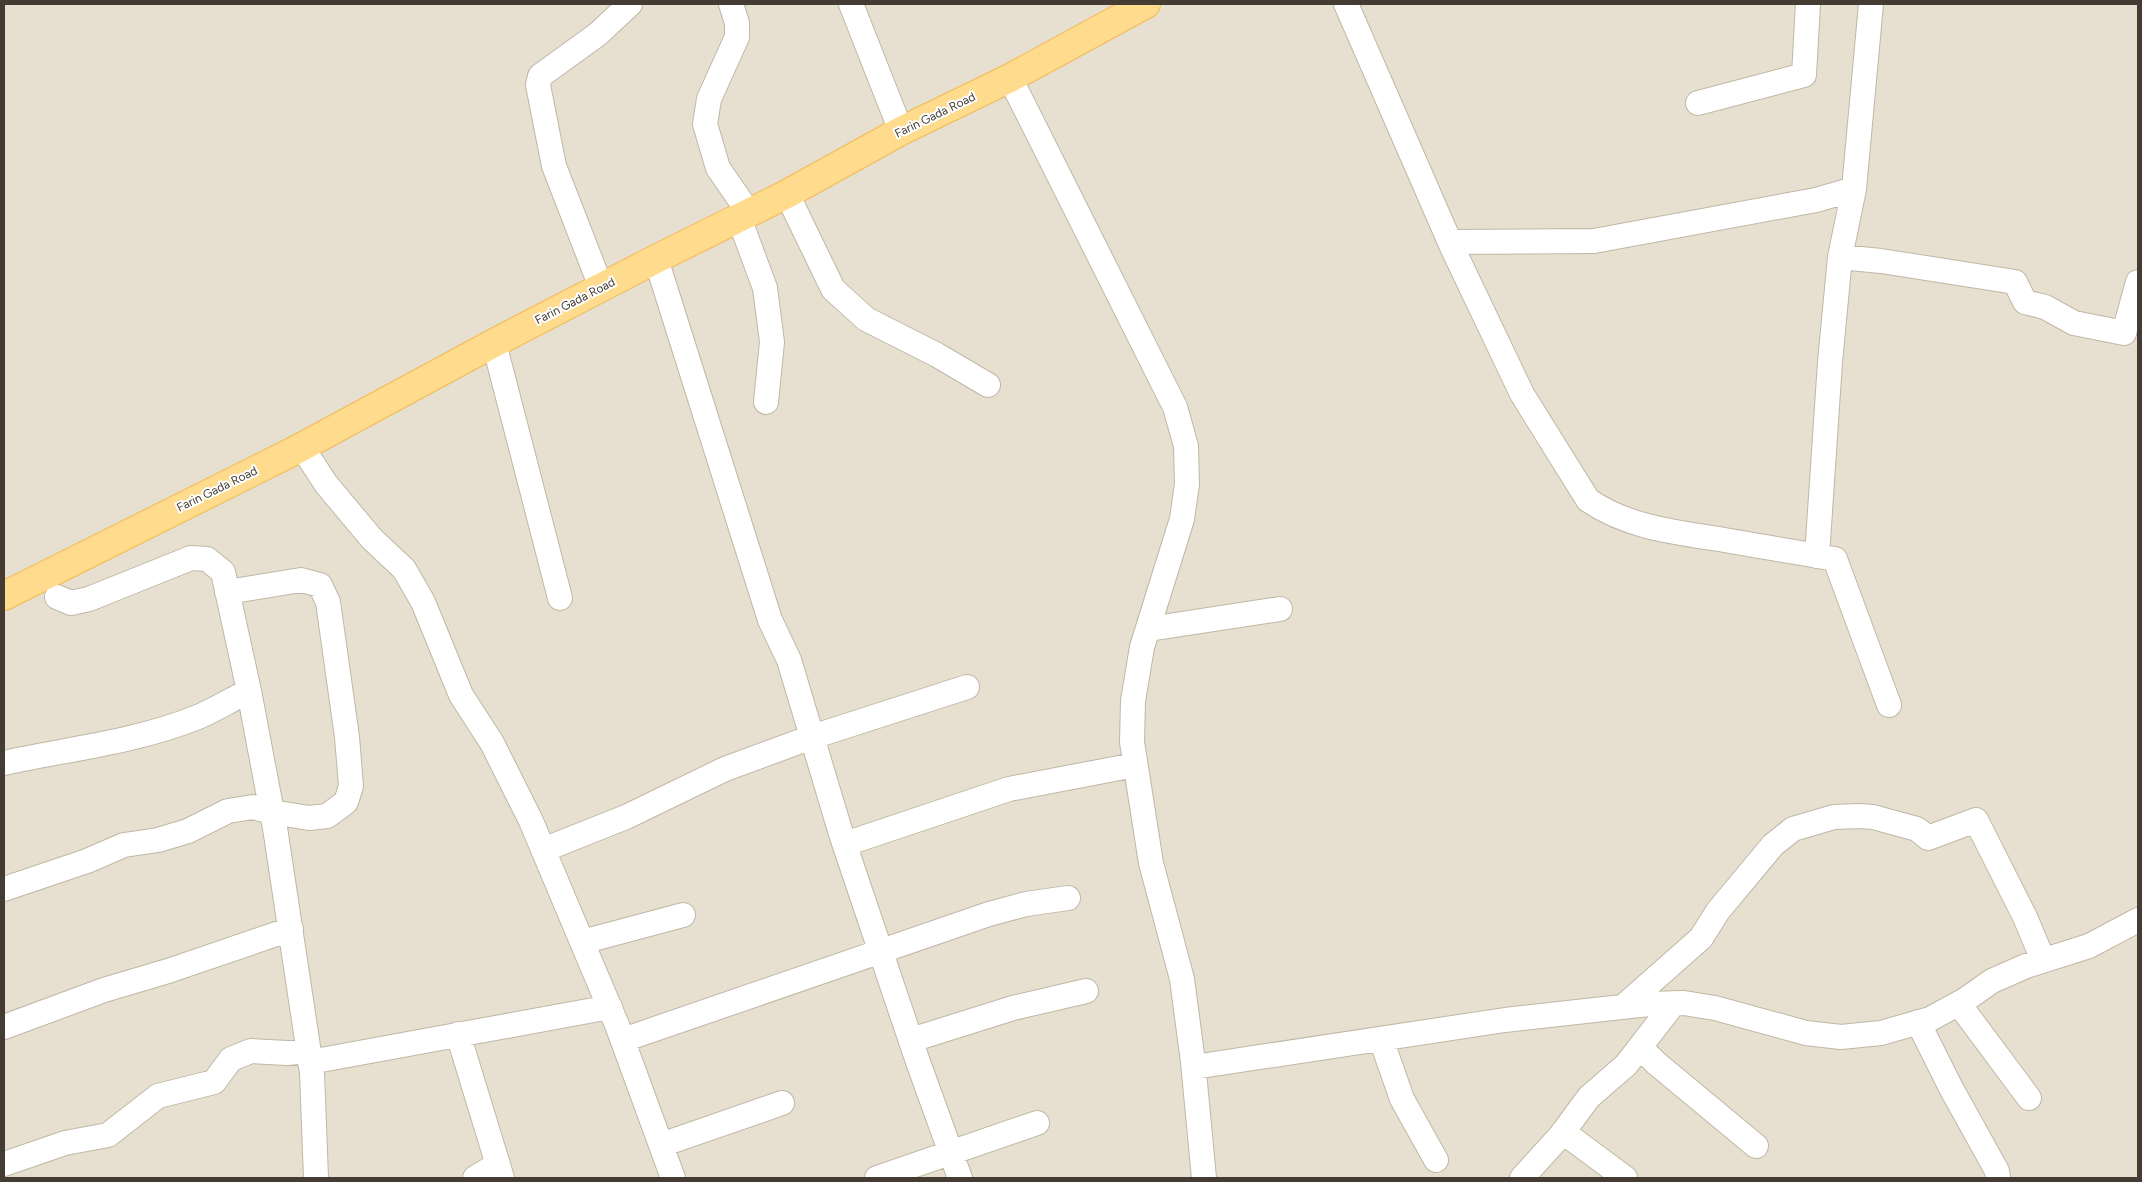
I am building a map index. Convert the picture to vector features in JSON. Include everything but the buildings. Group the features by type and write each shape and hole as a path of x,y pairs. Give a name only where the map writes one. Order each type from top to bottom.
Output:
{"main road":[{"name":"Farin Gada Road","path":"4,596 302,447 494,343 787,194 901,131 1010,78 1146,4"}],"street":[{"path":"601,287 554,166 538,85 540,76 598,34 630,4"},
{"path":"731,4 737,23 737,37 709,99 705,124 718,168 744,216 765,288 772,342 766,402"},
{"path":"851,4 901,131"},
{"path":"1346,4 1450,242 1522,394 1588,500 1601,509 1623,519 1658,529 1835,559 1890,705"},
{"path":"1698,103 1804,75 1808,4"},
{"path":"1816,556 1830,362 1840,257 1854,189 1871,4"},
{"path":"1010,78 1174,407 1186,446 1187,484 1182,519 1142,647 1133,701 1132,742 1151,862 1182,979 1194,1067 1204,1178"},
{"path":"1450,242 1594,241 1816,200 1854,189"},
{"path":"787,194 834,290 866,319 937,355 988,385"},
{"path":"1840,257 2015,282 2025,302 2045,307 2074,322 2124,333 2138,282"},
{"path":"656,259 770,620 789,660 845,844 960,1178"},
{"path":"494,343 560,598"},
{"path":"302,447 326,484 372,538 404,569 423,602 461,696 492,743 531,821 610,1007 673,1178"},
{"path":"57,598 71,603 89,599 191,558 207,559 223,572 249,690 272,812 291,929 310,1056 316,1178"},
{"path":"4,889 87,861 124,845 158,840 188,831 228,811 252,807 309,818 327,816 346,802 351,786 347,737 328,602 320,585 301,580 227,592"},
{"path":"1149,629 1280,609"},
{"path":"543,850 626,816 725,770 812,736 967,687"},
{"path":"4,763 108,743 153,731 198,717 249,690"},
{"path":"845,844 1008,789 1135,765"},
{"path":"1624,1006 1701,938 1718,911 1773,845 1793,829 1834,817 1874,817 1917,829 1928,838 1976,820 2025,917 2043,960"},
{"path":"623,1040 989,914 1026,904 1068,898"},
{"path":"582,942 683,915"},
{"path":"1194,1067 1505,1020 1624,1006 1674,1003 1715,1008 1806,1033 1841,1037 1881,1033 1930,1019 1959,1004 1992,981 2043,960 2089,946 2138,920"},
{"path":"4,1027 104,990 168,971 291,929"},
{"path":"911,1040 1004,1011 1086,991"},
{"path":"1522,1178 1563,1132 1590,1097 1626,1065 1674,1003"},
{"path":"1959,1004 2029,1098"},
{"path":"4,1164 65,1143 108,1135 158,1096 175,1090 214,1082 231,1059 252,1051 310,1056 458,1034 610,1007"},
{"path":"1918,1022 1951,1088 1997,1172 1998,1178"},
{"path":"458,1034 500,1171 475,1178"},
{"path":"1381,1039 1402,1099 1436,1160"},
{"path":"1640,1047 1656,1063 1756,1146"},
{"path":"662,1145 782,1103"},
{"path":"877,1178 1037,1123"},
{"path":"1563,1132 1625,1178"}],"shaded area":[{"path":"4,4 2138,4 2138,1178 4,1178"}]}
